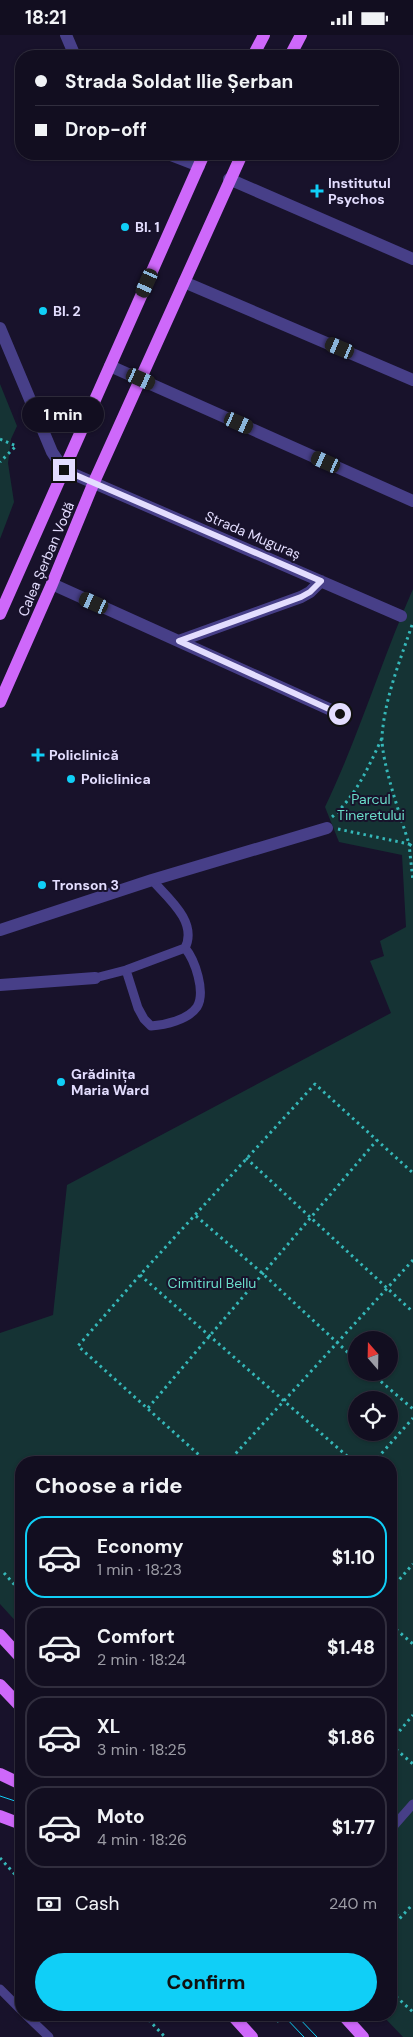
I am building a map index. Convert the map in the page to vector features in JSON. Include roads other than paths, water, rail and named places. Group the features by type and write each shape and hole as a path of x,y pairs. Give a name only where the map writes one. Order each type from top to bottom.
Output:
{"main road":[{"path":"293,50 301,35"},
{"path":"255,50 261,36"},
{"name":"Calea Șerban Vodă","path":"0,614 202,160"},
{"name":"Calea Șerban Vodă","path":"0,702 94,482 239,160"},
{"path":"0,1635 15,1651"},
{"path":"0,1685 15,1701"},
{"path":"0,1774 15,1780"},
{"path":"0,1816 15,1822"},
{"path":"237,2021 252,2037"},
{"path":"348,2021 362,2037"}],"street":[{"path":"66,35 72,50"},
{"path":"182,160 199,167"},
{"path":"230,179 413,259"},
{"path":"184,282 413,379"},
{"path":"0,328 52,452 64,470"},
{"path":"110,366 413,501"},
{"name":"Strada Muguraș","path":"64,470 401,616"},
{"path":"179,641 301,597 310,592 321,581"},
{"path":"52,584 340,714"},
{"path":"0,930 152,880 327,828"},
{"path":"0,985 95,978"}],"lane":[{"path":"95,978 126,970 186,948 190,933 186,923 152,880"},
{"path":"126,970 144,1019 151,1026 175,1021 189,1014 197,1006 200,991 197,969 186,948"},
{"path":"397,1822 413,1804"},
{"path":"0,1989 15,2004"},
{"path":"32,2021 49,2037"}],"tram line":[{"path":"0,1796 15,1801"},
{"path":"289,2021 304,2037"},
{"path":"302,2021 317,2037"}],"place":[{"name":"Institutul Psychos","path":"317,191"},
{"name":"Bl. 1","path":"125,227"},
{"name":"Bl. 2","path":"43,311"},
{"name":"Policlinică","path":"38,755"},
{"name":"Policlinica","path":"71,779"},
{"name":"Tronson 3","path":"42,885"},
{"name":"Grădinița Maria Ward","path":"61,1082"}],"park label":[{"name":"Parcul Tineretului","path":"371,808"},
{"name":"Cimitirul Bellu","path":"212,1283"}]}
